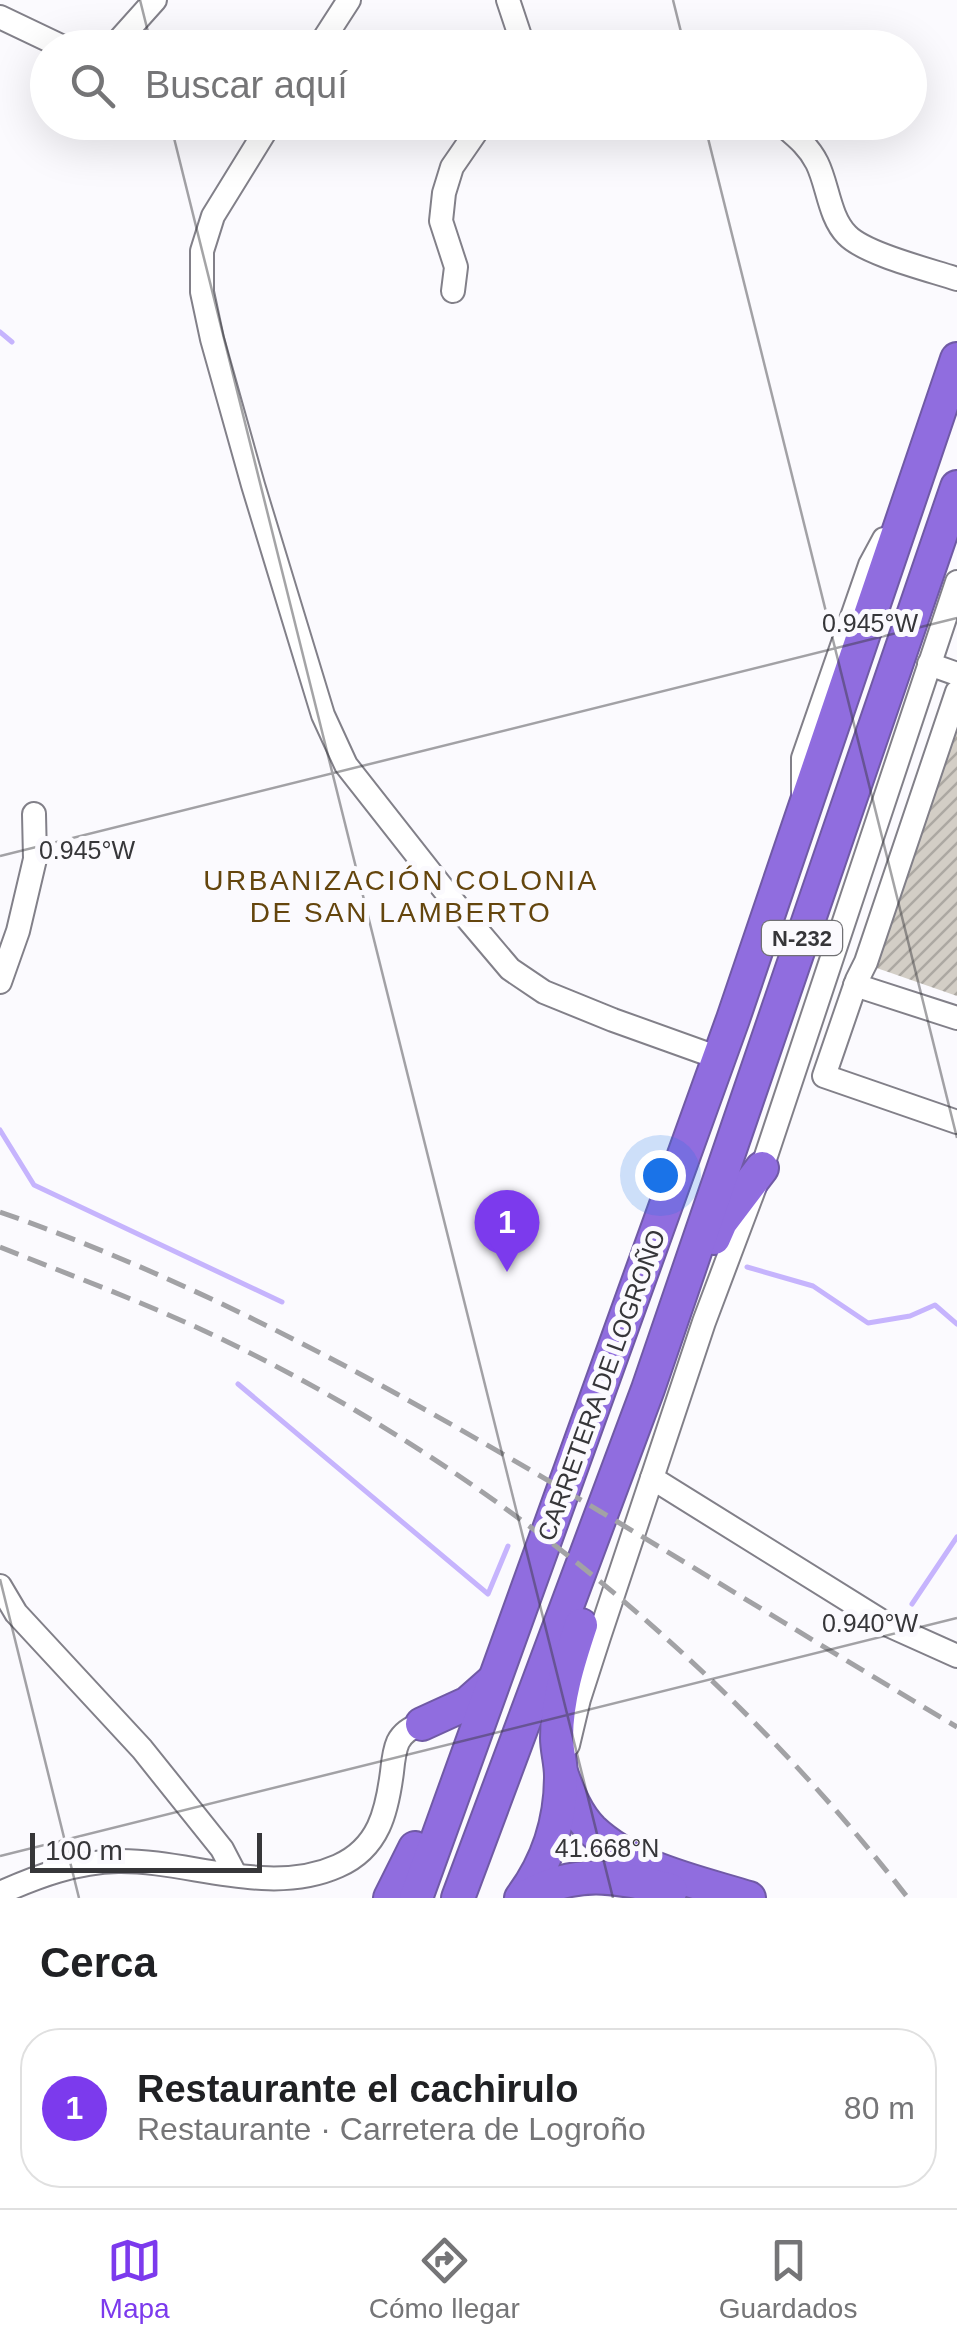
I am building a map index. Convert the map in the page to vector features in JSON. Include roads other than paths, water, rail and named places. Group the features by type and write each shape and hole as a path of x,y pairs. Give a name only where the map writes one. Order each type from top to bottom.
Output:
{"highway":[{"name":"CARRETERA DE LOGROÑO","path":"397,1895 442,1787 464,1765 719,1058 957,359"},
{"name":"CARRETERA DE LOGROÑO","path":"458,1898 643,1401 957,487"},
{"path":"750,1898 660,1870 614,1846 592,1829 577,1810 561,1772 556,1739 572,1651 624,1500 643,1401 721,1222 762,1168"},
{"path":"422,1724 468,1703 494,1680"},
{"path":"422,1724 440,1733 464,1765"},
{"path":"522,1898 549,1848 561,1772"},
{"path":"522,1898 559,1881 606,1877 700,1898"}],"street":[{"path":"128,30 155,0"},
{"path":"330,30 349,0"},
{"path":"508,0 521,30"},
{"path":"0,17 30,32"},
{"path":"260,140 213,216 202,251 202,292 248,467 323,715 346,764 510,968 544,992 719,1058"},
{"path":"452,292 456,268 441,220 444,193 452,168 471,140"},
{"path":"802,140 817,164 838,223 848,238 871,250 957,279"},
{"path":"561,1772 579,1700 652,1478 704,1322 762,1168 957,582"},
{"path":"929,664 957,674"},
{"path":"957,692 824,1076 957,1122"},
{"path":"0,982 36,859 34,814"},
{"path":"827,969 957,1018"},
{"path":"652,1478 888,1625 957,1656"},
{"path":"0,1586 16,1612 142,1749 222,1849 235,1874"},
{"path":"0,1893 55,1872 100,1862 170,1865 270,1878 300,1877 327,1870 352,1859 370,1842 384,1818 398,1742 408,1730 422,1724"}],"waterway":[{"path":"0,332 12,342"},
{"path":"0,1130 34,1185 282,1302"},
{"path":"747,1267 813,1286 868,1323 910,1316 935,1305 957,1324"},
{"path":"238,1384 488,1594 508,1546"},
{"path":"912,1604 957,1537"}],"railway":[{"path":"0,1212 79,1241 233,1309 382,1386 529,1469 957,1727"},
{"path":"0,1247 172,1316 299,1378 398,1436 494,1500 586,1570 674,1645 757,1725 908,1898"}],"place":[{"name":"Restaurante el cachirulo","path":"507,1272"}],"district":[{"name":"URBANIZACIÓN COLONIA DE SAN LAMBERTO","path":"401,896"}]}
